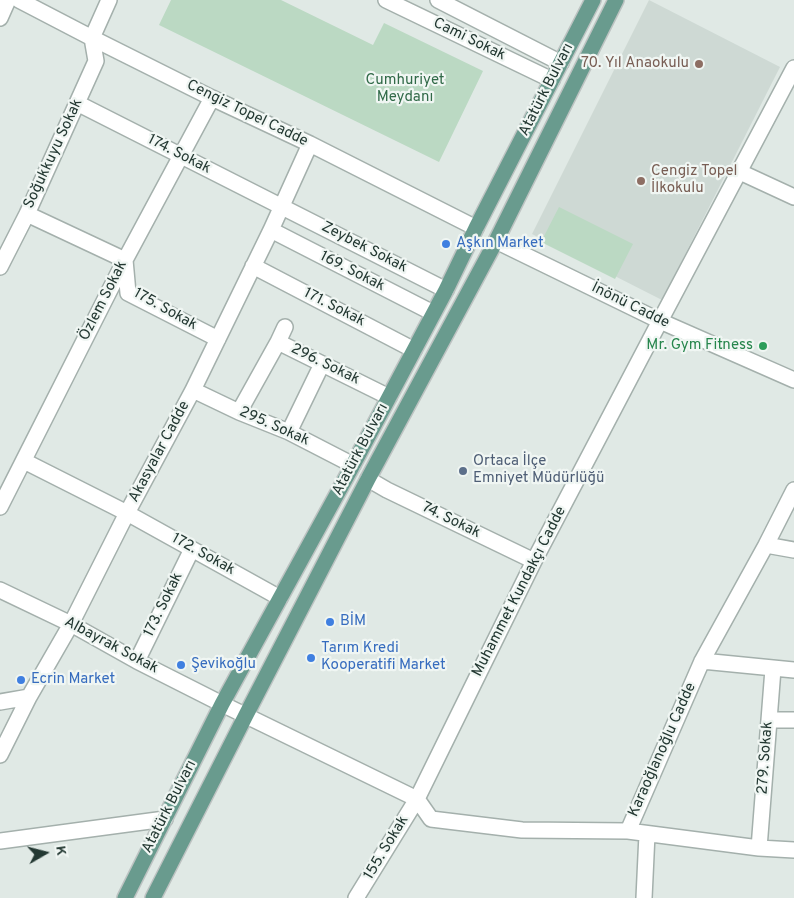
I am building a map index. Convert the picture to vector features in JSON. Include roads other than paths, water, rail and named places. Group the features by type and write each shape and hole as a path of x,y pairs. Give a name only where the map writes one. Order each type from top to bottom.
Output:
{"main road":[{"name":"Atatürk Bulvarı","path":"125,898 222,704 354,466 446,290 593,0"},
{"name":"Atatürk Bulvarı","path":"153,898 368,479 496,241 616,0"}],"street":[{"path":"0,18 8,0"},
{"name":"Cengiz Topel Cadde","path":"19,0 212,98 310,144 476,228"},
{"path":"92,38 109,0"},
{"name":"Cami Sokak","path":"386,0 552,80"},
{"name":"Cami Sokak","path":"438,0 561,63"},
{"path":"496,53 505,34"},
{"name":"Soğukkuyu Sokak","path":"0,267 96,61 92,38"},
{"name":"Muhammet Kundakçı Cadde","path":"417,799 534,561 794,68"},
{"name":"Özlem Sokak","path":"0,507 125,260 212,98"},
{"name":"174. Sokak","path":"77,103 282,207"},
{"name":"Akasyalar Cadde","path":"0,755 29,697 71,624 127,513 193,390 254,266 310,144"},
{"path":"740,172 794,197"},
{"name":"Zeybek Sokak","path":"282,207 446,290"},
{"path":"26,214 125,260"},
{"name":"169. Sokak","path":"271,230 433,313"},
{"name":"İnönü Cadde","path":"496,241 660,321 794,380"},
{"name":"175. Sokak","path":"125,260 128,294 218,339"},
{"name":"171. Sokak","path":"254,266 414,350"},
{"path":"278,342 286,327"},
{"name":"296. Sokak","path":"239,412 278,342 390,397"},
{"path":"289,432 322,364"},
{"name":"295. Sokak","path":"193,390 239,412 289,432 354,466"},
{"name":"172. Sokak","path":"24,461 127,513 280,598"},
{"name":"74. Sokak","path":"368,479 534,561"},
{"name":"Karaoğlanoğlu Cadde","path":"246,715 417,799 431,819 522,830 628,831 702,660 766,545 794,490"},
{"path":"766,545 794,550"},
{"name":"173. Sokak","path":"137,661 192,549"},
{"name":"Albayrak Sokak","path":"0,590 71,624 137,661 246,715"},
{"path":"702,660 794,670"},
{"name":"279. Sokak","path":"759,848 773,669"},
{"path":"0,702 29,697"},
{"path":"769,720 794,720"},
{"name":"155. Sokak","path":"356,898 417,799"},
{"path":"0,840 165,819"},
{"path":"628,831 759,848 794,850"},
{"path":"644,898 647,834"}],"place":[{"name":"70. Yıl Anaokulu","path":"699,64"},
{"name":"Cengiz Topel İlkokulu","path":"641,181"},
{"name":"Aşkın Market","path":"446,244"},
{"name":"Mr. Gym Fitness","path":"763,346"},
{"name":"Ortaca İlçe Emniyet Müdürlüğü","path":"463,471"},
{"name":"BİM","path":"330,622"},
{"name":"Tarım Kredi Kooperatifi Market","path":"311,658"},
{"name":"Şevikoğlu","path":"181,665"},
{"name":"Ecrin Market","path":"21,680"}],"park label":[{"name":"Cumhuriyet Meydanı","path":"405,90"}]}
